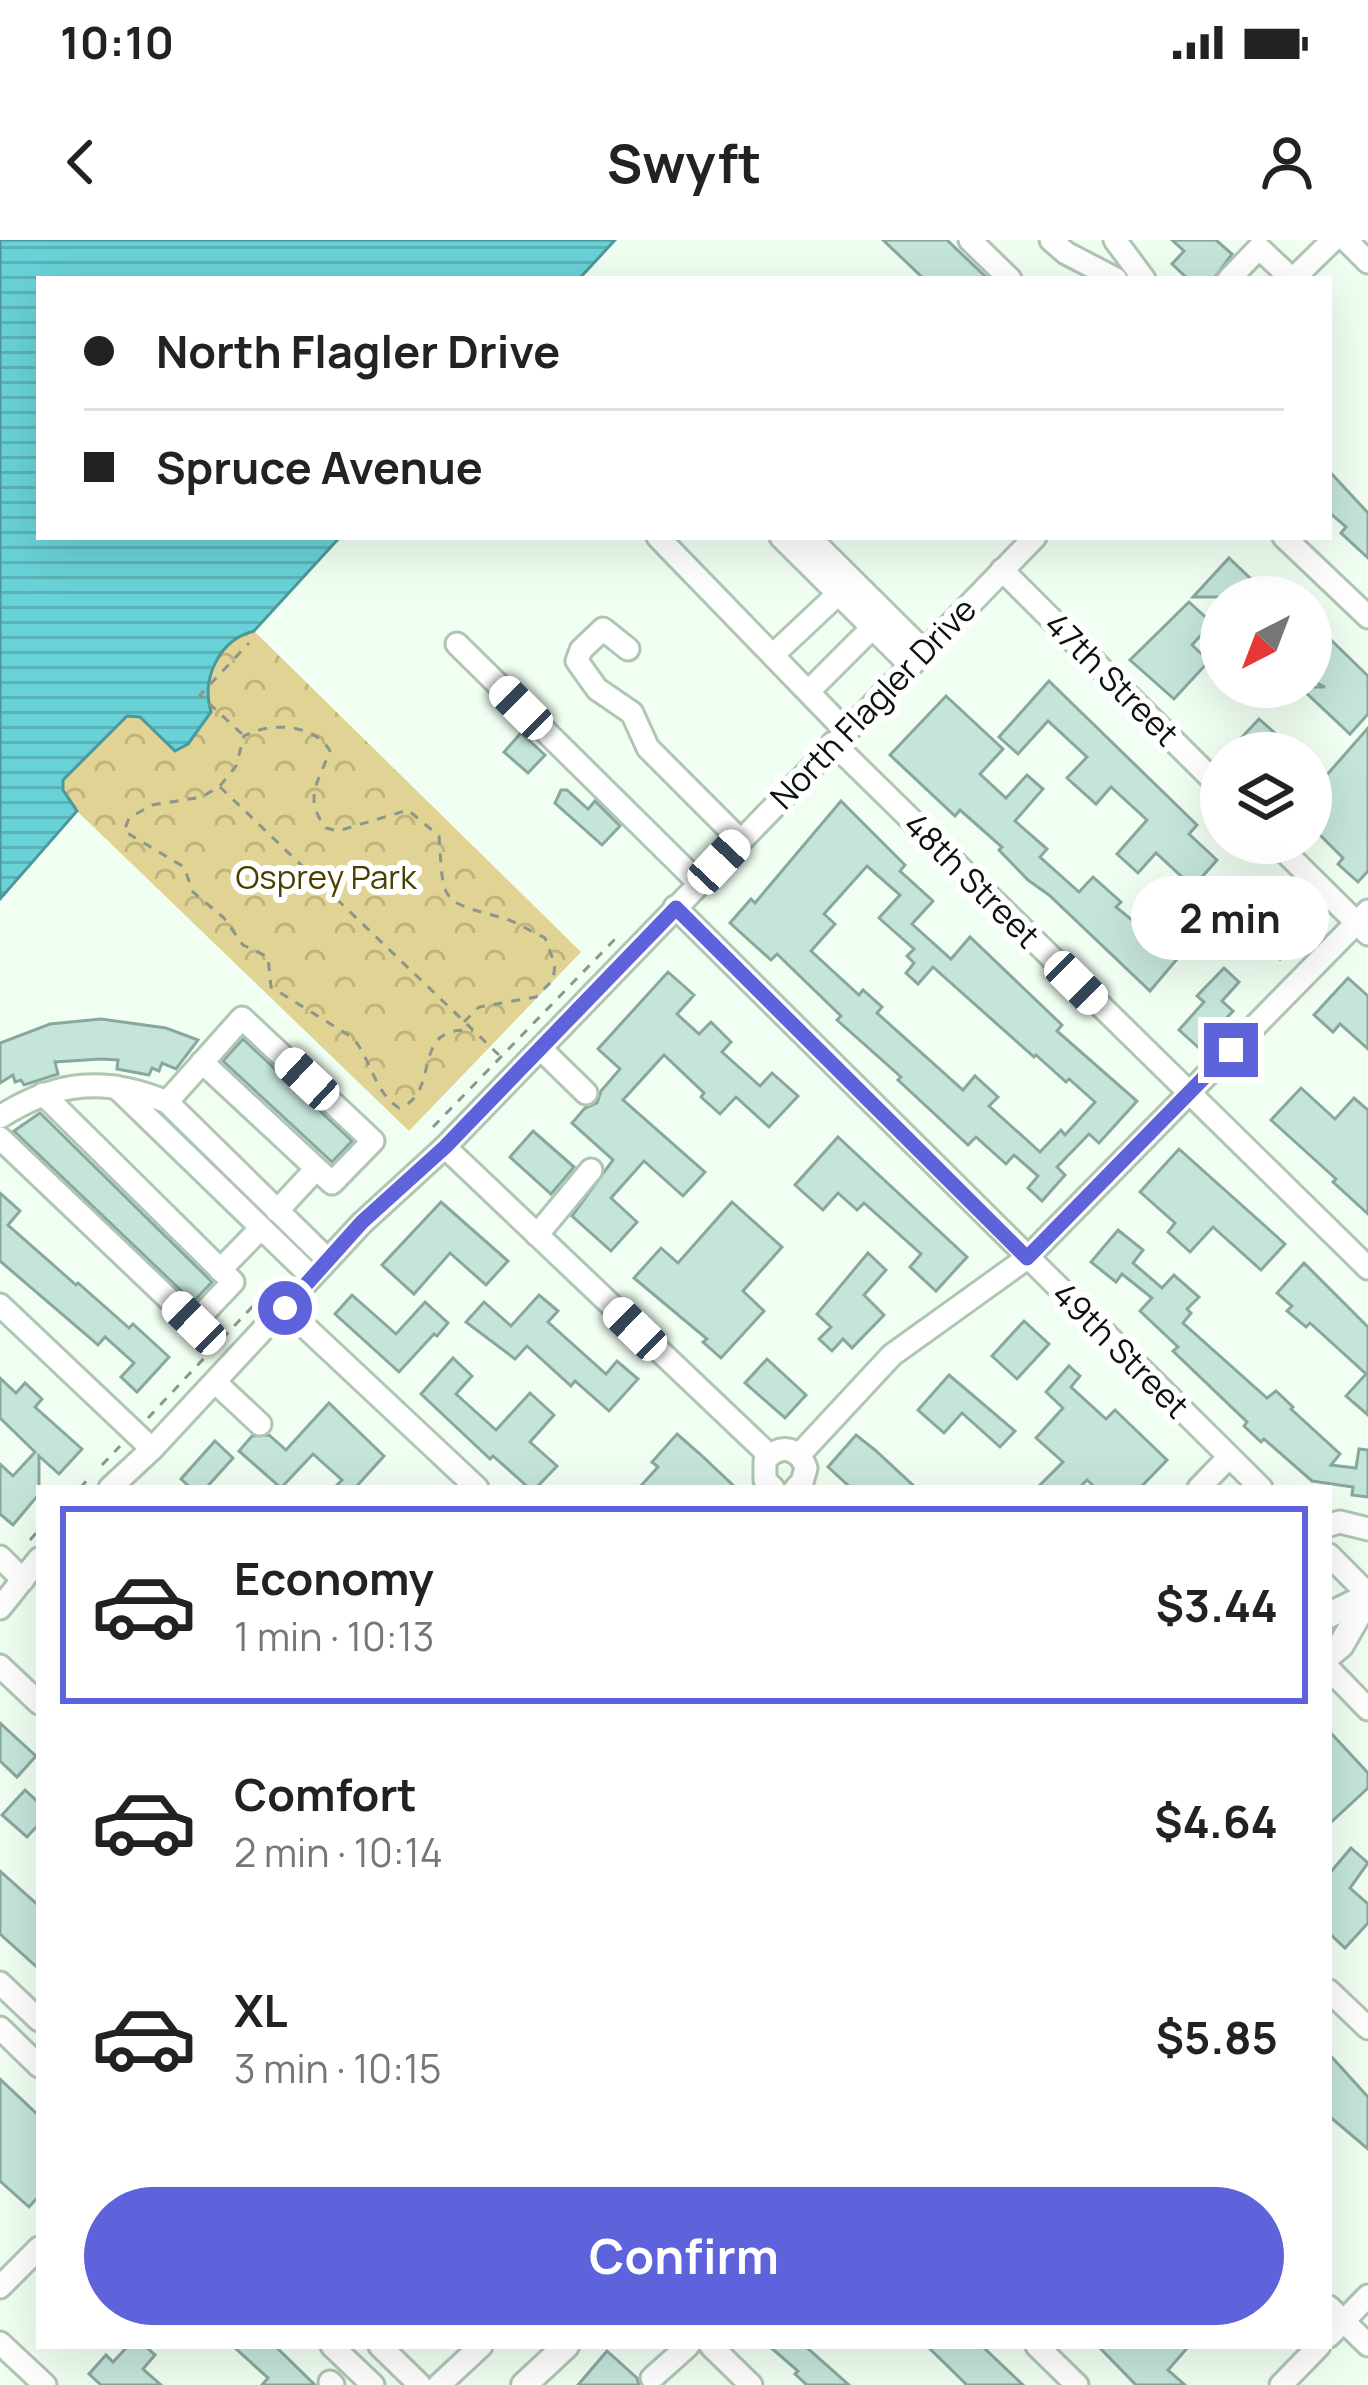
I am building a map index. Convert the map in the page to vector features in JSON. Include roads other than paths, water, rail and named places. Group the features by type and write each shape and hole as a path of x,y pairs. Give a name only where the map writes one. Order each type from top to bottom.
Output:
{"main road":[{"path":"1332,1614 1368,1596"},
{"path":"1332,1652 1368,1596"},
{"path":"541,2379 564,2349"}],"street":[{"path":"970,240 1007,276"},
{"path":"1051,240 1066,253 1125,276"},
{"path":"1115,240 1129,276"},
{"path":"1295,276 1333,240"},
{"path":"1346,240 1368,262"},
{"path":"1232,276 1259,248 1289,276"},
{"name":"48th Street","path":"661,540 809,691 839,736 1188,1095 1368,1268"},
{"path":"784,540 873,627 917,658"},
{"path":"812,540 917,658"},
{"name":"North Flagler Drive","path":"126,1483 152,1449 285,1308 303,1269 327,1259 445,1147 1032,540"},
{"path":"1287,540 1368,617"},
{"name":"47th Street","path":"1002,571 1200,767"},
{"path":"774,654 839,593"},
{"path":"809,691 873,627"},
{"path":"628,650 603,629 580,650 577,661 597,689 632,712 648,748 740,840"},
{"path":"457,644 699,883"},
{"path":"800,1455 892,1355 1027,1258 1364,923 1299,864"},
{"name":"49th Street","path":"676,908 1258,1485"},
{"path":"166,1102 202,1062 242,1018 373,1141 332,1183 202,1062"},
{"path":"541,1048 586,1093"},
{"path":"116,1086 303,1269"},
{"path":"0,1117 43,1094 116,1086 166,1102 327,1259"},
{"path":"0,1138 194,1323 233,1282 43,1094"},
{"path":"445,1147 769,1455"},
{"path":"277,1211 316,1168"},
{"path":"537,1235 591,1170"},
{"path":"220,1270 260,1228"},
{"path":"0,1305 152,1449"},
{"path":"285,1308 474,1485"},
{"path":"215,1382 260,1424"},
{"path":"768,1485 764,1467 769,1455 788,1449 800,1455 806,1468 803,1485"},
{"path":"1202,1485 1228,1456"},
{"path":"1332,1524 1368,1528"},
{"path":"0,1557 23,1580"},
{"path":"1332,1558 1368,1596"},
{"path":"0,1608 36,1563"},
{"path":"0,1666 36,1700"},
{"path":"1332,1672 1368,1709"},
{"path":"0,1983 36,2017"},
{"path":"1332,1993 1368,2029"},
{"path":"0,2028 36,2063"},
{"path":"0,2288 36,2251"},
{"path":"1368,2296 1334,2321 1368,2345"},
{"path":"0,2343 45,2385"},
{"path":"335,2349 369,2384"},
{"path":"383,2349 421,2385"},
{"path":"439,2385 478,2349"},
{"path":"652,2378 685,2349"},
{"path":"714,2349 751,2385"},
{"path":"1040,2349 1077,2385"},
{"path":"1281,2385 1316,2349"}],"water":[{"path":"0,240 615,240 582,276 36,276 36,540 337,540 254,631 222,652 211,674 211,712 188,744 175,751 140,717 127,716 63,780 63,790 77,811 0,899"}],"park label":[{"name":"Osprey Park","path":"326,877"}]}
